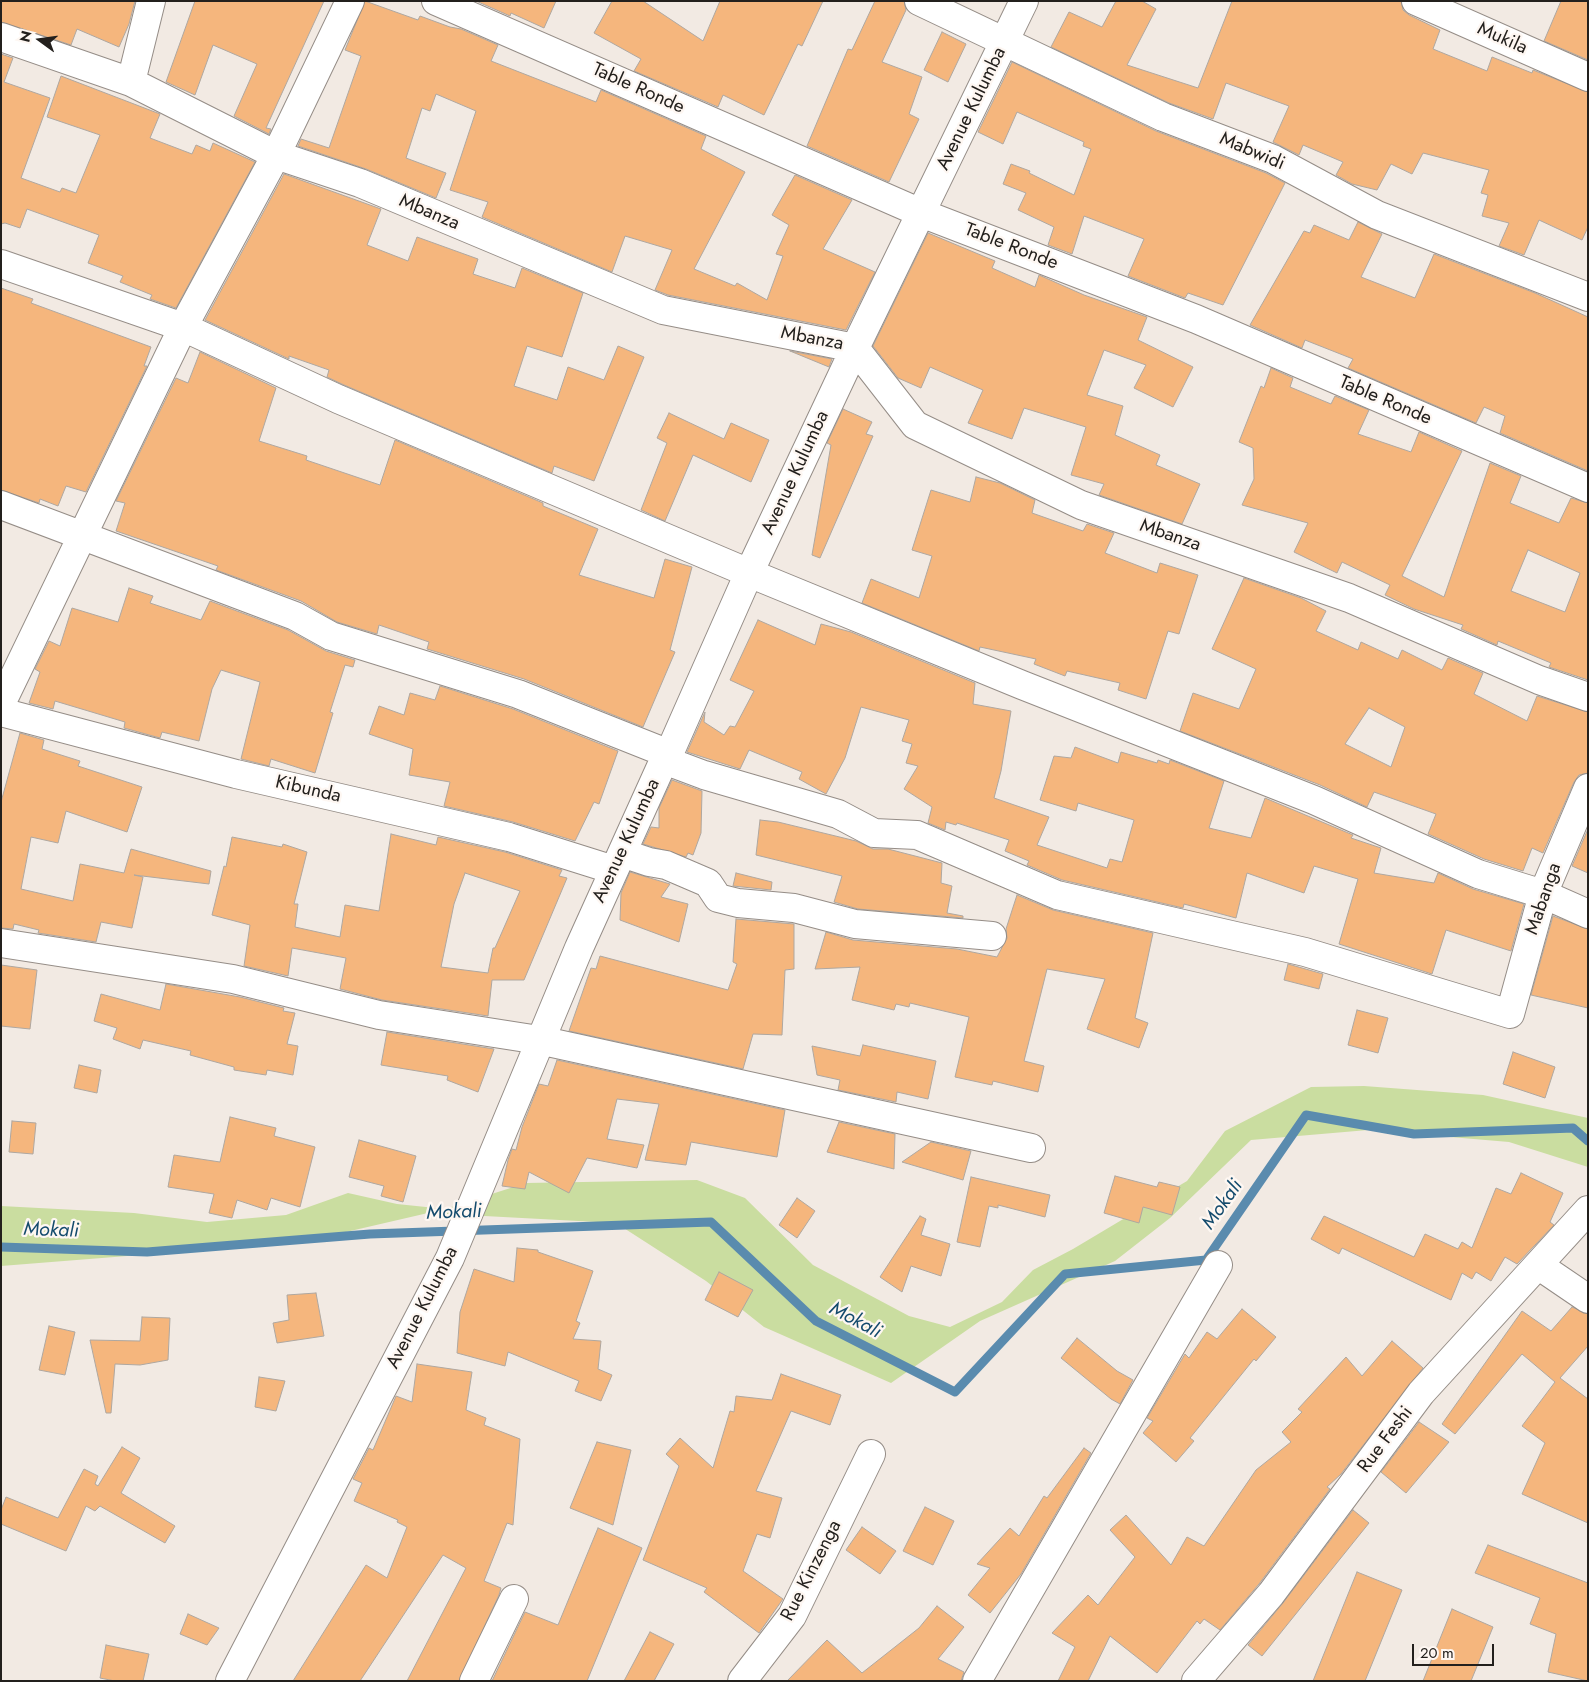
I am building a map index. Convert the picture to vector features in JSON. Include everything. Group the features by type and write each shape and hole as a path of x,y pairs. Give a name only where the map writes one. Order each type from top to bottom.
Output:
{"street":[{"path":"131,82 150,1"},
{"path":"1,704 183,327 276,155 350,1"},
{"name":"Table Ronde","path":"436,1 921,213 1196,319 1588,488"},
{"name":"Mabwidi","path":"919,1 1163,117 1273,159 1377,215 1588,297"},
{"name":"Avenue Kulumba","path":"230,1681 450,1258 539,1040 749,572 855,348 1024,1"},
{"name":"Mukila","path":"1416,1 1588,77"},
{"name":"Mbanza","path":"1,37 131,82 276,155 360,183 663,310 855,348 915,425 1081,505 1349,598 1539,680 1588,697"},
{"path":"1,264 183,327 338,399 749,572 1022,686 1314,800 1478,874 1543,894 1588,914"},
{"path":"1,505 295,616 331,636 518,694 667,757"},
{"name":"Kibunda","path":"1,712 236,774 509,837 618,861 649,862 666,865 708,883 718,898 738,903 794,908 855,924 992,936"},
{"name":"Mabanga","path":"667,757 704,775 838,814 874,833 917,835 1058,895 1305,952 1510,1014 1543,894 1588,788"},
{"path":"1,943 234,979 379,1015 539,1040 1031,1148"},
{"name":"Rue Feshi","path":"1196,1681 1271,1594 1421,1393 1588,1210"},
{"path":"977,1681 1218,1265"},
{"path":"1538,1265 1588,1299"},
{"name":"Rue Kinzenga","path":"742,1681 792,1616 870,1454"},
{"path":"474,1681 514,1598"}],"green space":[{"path":"1364,1086 1483,1095 1588,1118 1588,1167 1509,1142 1368,1130 1251,1140 1170,1218 1115,1261 980,1321 891,1383 764,1327 706,1281 616,1223 428,1213 346,1232 190,1251 1,1266 1,1206 134,1213 207,1222 286,1215 348,1193 397,1204 445,1209 526,1183 697,1180 745,1198 813,1265 909,1316 950,1327 1002,1302 1033,1270 1073,1249 1187,1181 1225,1131 1311,1087"}],"building":[{"path":"1,1 135,1 129,24 119,47 77,29 71,45 1,22"},
{"path":"195,1 324,1 266,128 271,129 269,134 234,116 257,64 213,45 195,95 166,82"},
{"path":"365,1 418,20 420,16 461,29 498,45 491,61 596,102 601,90 706,136 701,149 745,172 694,269 735,286 737,283 767,300 783,256 776,254 789,225 772,215 795,175 852,200 823,249 875,272 846,330 668,295 655,290 672,250 625,236 612,272 482,217 488,202 450,190 476,111 436,94 430,111 422,108 406,158 446,173 436,198 366,169 298,146 301,139 329,148 361,56 345,50"},
{"path":"476,1 556,1 544,28 511,13 510,16"},
{"path":"612,1 643,1 703,41 720,1 823,1 802,46 798,44 764,115 723,95 718,107 634,71 641,59 594,33"},
{"path":"875,1 904,1 906,10 882,62 922,77 909,114 919,119 889,182 807,146 848,49 852,50"},
{"path":"1116,1 1142,1 1156,9 1127,65 1198,88 1232,1 1401,1 1403,10 1409,15 1440,30 1433,49 1487,71 1492,57 1532,73 1533,70 1588,92 1588,227 1582,240 1539,220 1524,255 1499,246 1509,223 1482,216 1488,195 1481,193 1489,170 1423,153 1412,174 1391,164 1377,190 1352,184 1336,175 1343,162 1303,145 1299,155 1273,142 1289,106 1226,83 1213,119 1169,103 1051,47 1069,12 1102,27"},
{"path":"1561,1 1588,1 1588,60 1544,41"},
{"path":"942,32 966,44 948,82 924,70"},
{"path":"1,54 13,58 4,82 50,98 21,178 60,192 62,188 76,193 100,135 47,117 61,76 160,114 150,138 192,154 196,145 210,151 213,143 255,162 176,308 150,299 152,295 120,282 123,276 88,263 99,235 27,209 20,228 5,223 1,224"},
{"path":"1012,62 1156,131 1266,173 1285,183 1223,305 1188,293 1185,298 1128,276 1144,239 1084,216 1072,254 1048,245 1054,227 1018,210 1026,193 1003,184 1011,164 1030,171 1029,173 1074,195 1091,149 1083,146 1084,142 1017,112 1003,144 978,132"},
{"path":"284,174 381,209 367,245 408,261 417,237 478,259 473,274 515,288 522,268 583,293 562,357 527,346 514,386 557,400 568,367 604,380 618,346 644,357 594,481 554,466 552,473 344,385 327,377 329,370 289,356 289,359 205,320"},
{"path":"1358,222 1382,234 1361,277 1415,298 1434,254 1535,293 1588,317 1588,471 1500,433 1505,416 1484,407 1476,423 1348,368 1353,359 1305,340 1302,348 1250,325 1304,231 1310,233 1314,225 1349,240"},
{"path":"928,233 995,261 992,268 1035,287 1039,275 1084,295 1147,317 1138,340 1193,367 1173,407 1134,388 1146,365 1104,350 1087,395 1123,406 1115,435 1160,455 1156,465 1200,484 1182,524 1099,495 1104,484 1071,475 1086,427 1024,408 1012,439 968,423 983,390 930,367 921,388 898,378 873,346"},
{"path":"1,288 33,299 31,303 151,347 144,366 147,366 86,492 66,486 58,506 40,499 39,503 1,490"},
{"path":"790,351 832,359 829,367"},
{"path":"200,352 276,388 259,441 307,456 306,460 380,485 395,440 543,503 543,506 598,529 579,575 654,598 665,559 692,567 670,650 675,652 643,727 524,679 427,649 429,642 379,625 377,634 337,622 301,601 216,570 218,566 116,531 125,503 116,501 176,378 188,383"},
{"path":"1271,368 1293,378 1290,387 1331,404 1335,396 1369,410 1358,434 1411,452 1419,432 1462,451 1402,576 1444,597 1490,463 1521,476 1510,503 1559,523 1571,498 1588,503 1588,680 1549,667 1551,663 1498,641 1497,645 1461,629 1463,625 1414,609 1385,595 1390,585 1342,562 1337,573 1294,552 1308,523 1242,505 1254,479 1253,448 1239,442 1261,386 1264,388","holes":["1528,550 1580,573 1565,612 1511,591"]},
{"path":"843,409 872,422 866,434 873,436 820,558 812,555 831,445 827,443"},
{"path":"669,413 724,439 731,423 769,440 751,482 693,455 665,521 641,510 667,443 657,438"},
{"path":"976,477 1000,483 1035,500 1032,513 1083,531 1087,524 1114,533 1105,553 1157,573 1160,563 1198,575 1179,634 1168,631 1146,699 1118,690 1120,683 1067,671 1065,676 1034,664 1036,659 980,647 979,651 862,603 871,579 919,598 932,556 912,550 931,490 970,502"},
{"path":"1244,578 1301,598 1326,611 1316,631 1358,650 1361,642 1398,659 1402,650 1442,670 1448,658 1483,673 1474,694 1527,721 1537,696 1588,712 1588,773 1579,775 1574,782 1543,853 1532,848 1523,871 1484,859 1428,834 1436,814 1374,792 1367,807 1320,785 1180,731 1193,693 1239,709 1256,669 1212,649","holes":["1369,708 1405,727 1391,767 1345,744"]},
{"path":"129,588 153,596 150,603 201,620 210,601 288,630 326,651 355,660 353,667 345,665 330,712 333,713 315,773 271,759 269,766 241,759 260,682 221,670 212,689 199,741 162,732 160,738 124,728 125,722 55,701 53,709 29,703 40,672 35,669 49,641 60,646 72,608 118,622"},
{"path":"758,620 815,645 821,624 851,632 975,683 973,704 1011,711 1001,771 994,798 1049,817 1037,845 1107,868 1110,859 1122,862 1134,820 1078,803 1076,811 1040,800 1054,756 1071,758 1075,747 1118,763 1121,752 1157,763 1158,760 1169,764 1170,760 1224,781 1209,828 1251,838 1265,798 1353,835 1351,838 1381,848 1374,873 1434,883 1438,873 1473,889 1524,904 1511,951 1446,930 1432,974 1339,944 1358,879 1314,866 1304,893 1247,873 1236,918 1184,904 1183,908 1062,880 1027,865 1029,861 1005,851 1009,840 957,823 956,825 946,822 945,830 928,823 932,807 904,789 918,766 906,763 912,744 902,741 909,720 861,707 845,758 826,794 799,779 802,772 749,750 740,769 687,752 705,712 704,722 724,735 730,726 735,727 754,691 730,680"},
{"path":"440,686 513,709 618,751 599,804 594,802 575,841 513,822 444,806 450,782 409,775 413,749 369,734 379,706 404,715 410,693 435,700"},
{"path":"20,733 44,740 42,749 80,761 78,766 142,787 127,832 66,811 58,843 31,837 21,889 73,901 80,864 124,873 131,849 211,871 209,884 134,875 143,877 132,928 101,922 96,942 38,933 39,930 14,924 13,929 1,928 1,802"},
{"path":"672,780 702,791 701,833 693,855 688,853 686,857 643,844 651,827 659,828 659,808"},
{"path":"760,820 778,822 856,841 873,849 888,849 942,863 941,883 952,886 947,913 963,916 963,918 858,909 834,902 842,876 756,855"},
{"path":"1588,829 1588,873 1572,866"},
{"path":"391,834 436,845 438,837 505,852 562,870 559,876 567,878 524,980 492,980 488,1016 382,1000 340,989 346,958 292,948 288,976 244,966 250,925 212,915 224,866 226,867 232,837 282,847 283,844 307,852 294,904 298,904 295,927 340,937 345,905 379,911","holes":["465,873 520,891 495,948 493,948 488,973 441,967 454,904"]},
{"path":"630,872 670,884 661,897 688,904 679,942 620,920 621,893"},
{"path":"736,873 772,882 771,890 733,886"},
{"path":"1017,895 1053,910 1153,933 1135,1018 1148,1023 1139,1048 1087,1029 1105,979 1047,969 1024,1061 1044,1066 1038,1092 993,1081 992,1085 955,1077 969,1017 910,1003 909,1007 896,1004 894,1010 852,1000 860,967 815,969 826,932 853,940 957,949 997,957 1007,938 1006,929"},
{"path":"1553,916 1588,929 1588,1008 1531,995"},
{"path":"736,919 794,924 794,969 785,970 782,1035 753,1034 743,1069 569,1031 591,968 596,969 600,956 728,990 737,964 733,962"},
{"path":"1288,964 1323,974 1319,989 1284,980"},
{"path":"1,965 37,970 30,1029 1,1026"},
{"path":"166,984 240,997 284,1008 283,1011 295,1013 287,1044 298,1046 293,1075 267,1070 266,1075 234,1070 234,1067 190,1055 191,1051 143,1040 140,1049 113,1039 117,1028 94,1021 101,994 160,1010"},
{"path":"1357,1010 1388,1018 1378,1053 1348,1045"},
{"path":"387,1032 494,1049 478,1092 447,1080 448,1076 381,1065"},
{"path":"863,1045 936,1061 928,1099 897,1092 896,1102 838,1090 840,1080 817,1075 812,1046 860,1056"},
{"path":"1513,1052 1555,1067 1545,1098 1503,1084"},
{"path":"557,1060 785,1110 777,1157 691,1142 686,1165 645,1160 659,1104 617,1099 607,1139 644,1145 637,1168 587,1158 569,1193 529,1172 525,1189 502,1186 508,1160 512,1149 516,1150 522,1127 539,1084 548,1086"},
{"path":"79,1065 101,1070 97,1093 74,1088"},
{"path":"230,1117 276,1128 274,1136 315,1147 300,1207 271,1198 267,1210 237,1200 232,1218 209,1213 214,1194 168,1187 174,1155 220,1162"},
{"path":"12,1121 36,1123 33,1154 9,1152"},
{"path":"839,1122 895,1134 894,1169 827,1152"},
{"path":"359,1140 416,1156 403,1202 381,1196 384,1186 349,1177"},
{"path":"931,1142 971,1151 963,1180 902,1162"},
{"path":"1521,1173 1563,1193 1550,1222 1554,1225 1517,1264 1505,1257 1491,1281 1476,1272 1472,1279 1462,1273 1451,1300 1342,1248 1339,1254 1311,1239 1324,1216 1414,1257 1425,1234 1458,1249 1462,1242 1472,1248 1496,1188 1511,1194"},
{"path":"1115,1176 1157,1187 1159,1182 1180,1187 1172,1215 1143,1207 1139,1223 1104,1213"},
{"path":"971,1177 1050,1195 1045,1217 998,1205 998,1208 989,1206 980,1247 957,1242"},
{"path":"797,1198 815,1211 797,1238 779,1225"},
{"path":"920,1216 926,1219 921,1235 950,1244 941,1276 911,1266 902,1292 880,1277"},
{"path":"517,1248 538,1250 538,1252 593,1271 576,1321 580,1323 573,1339 601,1341 598,1369 612,1375 601,1401 575,1391 579,1381 508,1352 505,1366 457,1353 460,1312 474,1269 514,1282"},
{"path":"719,1272 753,1290 738,1317 705,1300"},
{"path":"316,1293 324,1336 277,1343 273,1323 289,1320 287,1295"},
{"path":"1572,1307 1588,1314 1588,1346 1560,1378 1588,1399 1588,1523 1522,1494 1545,1443 1522,1426 1555,1382 1522,1354 1455,1434 1442,1424 1522,1311 1551,1331"},
{"path":"1242,1309 1276,1337 1256,1361 1254,1359 1190,1438 1194,1441 1176,1462 1143,1433 1153,1421 1147,1418 1185,1354 1189,1358 1207,1332 1217,1339"},
{"path":"142,1317 170,1318 168,1360 140,1365 115,1364 111,1413 106,1413 90,1340 140,1341"},
{"path":"49,1326 75,1332 65,1375 39,1370"},
{"path":"1077,1338 1117,1371 1133,1380 1120,1404 1111,1399 1061,1358"},
{"path":"1392,1341 1423,1368 1341,1474 1327,1487 1330,1489 1259,1584 1220,1630 1204,1619 1200,1624 1197,1621 1157,1673 1110,1636 1088,1681 1058,1681 1075,1647 1052,1633 1088,1595 1098,1605 1135,1557 1110,1530 1126,1515 1171,1565 1187,1537 1204,1546 1256,1470 1291,1442 1282,1432 1302,1412 1298,1409 1346,1357 1362,1376"},
{"path":"417,1364 472,1372 466,1410 486,1418 484,1425 520,1439 513,1525 507,1523 484,1581 501,1588 499,1595 459,1681 407,1681 466,1568 443,1555 360,1681 293,1681 366,1565 387,1578 407,1527 397,1522 398,1520 354,1501 362,1483 353,1479 369,1448 373,1450 396,1396 412,1402"},
{"path":"781,1374 841,1395 830,1425 791,1411 756,1491 782,1498 770,1538 757,1534 743,1571 783,1599 759,1633 704,1592 707,1588 643,1560 679,1466 666,1454 680,1438 713,1468 730,1411 734,1412 736,1396 772,1400"},
{"path":"259,1377 285,1381 276,1411 255,1407"},
{"path":"1419,1422 1449,1442 1406,1493 1381,1472"},
{"path":"597,1442 631,1450 613,1525 570,1508"},
{"path":"122,1447 140,1458 121,1493 175,1526 165,1543 100,1506 95,1511 86,1506 66,1551 1,1524 1,1510 6,1497 58,1518 84,1469 98,1476 95,1484 98,1486"},
{"path":"1084,1448 1091,1453 1021,1574 990,1613 968,1595 990,1568 977,1564 1010,1528 1019,1536 1044,1496 1047,1498"},
{"path":"925,1507 954,1521 933,1565 903,1551"},
{"path":"1353,1510 1369,1523 1262,1656 1248,1645 1283,1603"},
{"path":"862,1527 896,1551 880,1574 846,1550"},
{"path":"598,1528 642,1548 587,1681 492,1681 525,1612 558,1625"},
{"path":"1488,1545 1588,1583 1588,1681 1548,1672 1556,1634 1530,1624 1540,1598 1475,1573"},
{"path":"1357,1572 1402,1590 1365,1681 1313,1681"},
{"path":"937,1606 964,1627 938,1659 964,1672 961,1681 787,1681 827,1640 862,1673 919,1628"},
{"path":"1452,1609 1493,1627 1471,1681 1423,1681"},
{"path":"188,1614 219,1628 207,1645 180,1634"},
{"path":"650,1632 674,1644 654,1681 624,1681"},
{"path":"106,1645 149,1654 143,1681 115,1681 100,1678"}],"waterway":[{"name":"Mokali","path":"1,1247 147,1252 370,1234 711,1222 816,1321 955,1392 1065,1274 1206,1260 1306,1115 1414,1134 1573,1128 1588,1141"}]}
